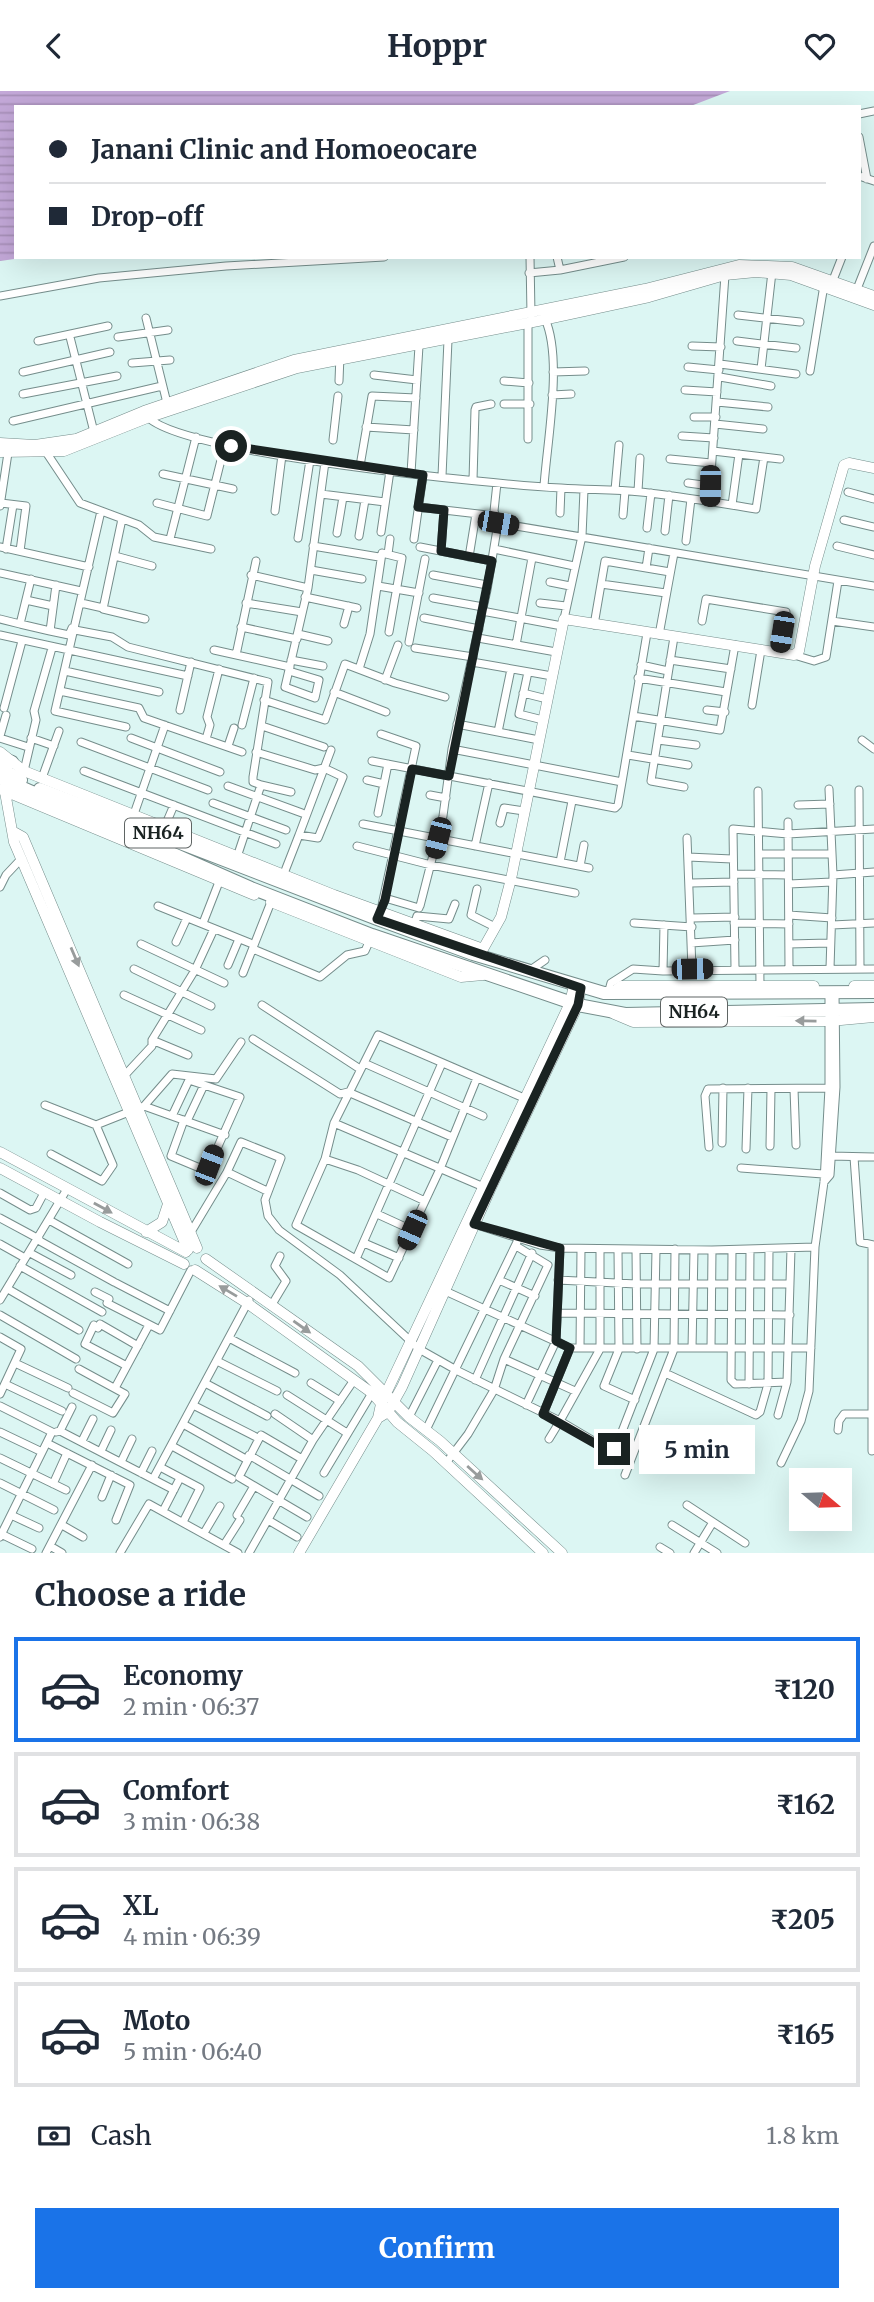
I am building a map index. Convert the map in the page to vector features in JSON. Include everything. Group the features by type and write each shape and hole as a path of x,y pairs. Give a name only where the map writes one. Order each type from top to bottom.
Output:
{"highway":[{"name":"NH64","path":"4,763 36,787 317,897 381,909 493,960 578,986 610,994 874,992"},
{"name":"NH64","path":"0,778 326,917 370,939 574,1004 610,1012 833,1015 874,1009"},
{"path":"370,939 381,909"},
{"path":"326,917 335,929"}],"street":[{"path":"861,147 867,178"},
{"path":"857,289 874,246"},
{"path":"0,296 112,277 226,266 362,259"},
{"path":"528,439 530,259"},
{"path":"557,259 559,270"},
{"path":"577,259 578,266"},
{"path":"810,371 829,283 841,259"},
{"path":"529,273 559,270 601,260"},
{"path":"0,443 44,449 146,414 340,354 530,319 545,319 680,284 716,269 757,264 792,267 874,305"},
{"path":"20,551 26,506 0,505 4,453 79,447 167,403 295,360 419,346 725,275 772,272 857,289 874,296"},
{"path":"761,369 772,272"},
{"path":"709,502 725,275"},
{"path":"738,315 800,322"},
{"path":"146,318 167,403"},
{"path":"544,486 553,372 551,331 545,319"},
{"path":"38,341 70,337 108,326"},
{"path":"118,337 168,330"},
{"path":"70,337 94,432"},
{"path":"442,476 447,340"},
{"path":"737,341 796,348"},
{"path":"411,473 419,346"},
{"path":"692,346 721,347"},
{"path":"23,372 110,352"},
{"path":"339,381 340,354"},
{"path":"132,363 170,360"},
{"path":"688,367 720,370 761,369 796,374"},
{"path":"720,370 771,386"},
{"path":"553,372 585,371"},
{"path":"374,375 417,380"},
{"path":"23,394 117,376"},
{"path":"504,381 529,383"},
{"path":"13,421 162,386"},
{"path":"685,390 718,392"},
{"path":"552,395 571,394"},
{"path":"333,440 338,396"},
{"path":"360,465 372,396 416,398"},
{"path":"717,402 768,407"},
{"path":"473,480 475,410 491,404"},
{"path":"504,404 530,404"},
{"path":"146,414 159,426 196,437 310,460 497,483 638,491 756,509 764,457"},
{"path":"694,417 763,429"},
{"path":"366,427 414,430"},
{"path":"682,436 713,439"},
{"path":"170,539 196,437"},
{"path":"157,503 207,516 225,444"},
{"path":"615,490 619,445"},
{"path":"44,449 80,503 139,525 154,537 211,549"},
{"path":"713,451 780,459"},
{"path":"732,505 738,454"},
{"path":"275,511 282,455"},
{"path":"638,491 640,458"},
{"path":"670,459 712,463"},
{"path":"298,538 310,460"},
{"path":"290,666 319,680 315,698 286,689 290,666 305,597 312,570 325,461"},
{"path":"794,655 799,651 813,577 844,465 849,463 874,468"},
{"path":"380,532 390,471"},
{"path":"163,474 233,489"},
{"path":"414,539 423,475"},
{"path":"416,919 438,838 446,798 450,752 478,638 494,549 497,483"},
{"path":"688,483 710,486"},
{"path":"559,513 561,488"},
{"path":"381,909 416,919 481,949 500,917 511,879 574,565 582,537 584,490"},
{"path":"623,515 625,491"},
{"path":"848,492 874,499"},
{"path":"647,528 651,493"},
{"path":"321,494 385,502"},
{"path":"665,531 669,495"},
{"path":"337,533 343,497"},
{"path":"686,541 691,499"},
{"path":"359,536 365,500"},
{"path":"13,505 3,548 89,567"},
{"path":"418,507 476,514 582,537 874,586"},
{"path":"441,551 444,510"},
{"path":"101,511 55,712 126,727"},
{"path":"469,557 476,514"},
{"path":"103,608 122,519"},
{"path":"844,520 874,527"},
{"path":"388,555 390,540"},
{"path":"313,546 379,557"},
{"path":"838,546 874,555"},
{"path":"420,547 492,561"},
{"path":"646,568 649,548"},
{"path":"494,549 574,565"},
{"path":"359,669 370,634 369,624 380,553 402,558 389,632"},
{"path":"659,635 674,553"},
{"path":"114,556 152,566"},
{"path":"516,645 532,558"},
{"path":"425,559 412,645 552,676"},
{"path":"236,655 256,561"},
{"path":"594,625 605,561 670,572"},
{"path":"312,570 362,579"},
{"path":"0,573 81,591"},
{"path":"251,575 309,587"},
{"path":"433,575 487,585"},
{"path":"20,624 31,579"},
{"path":"0,619 50,631 71,633 84,579"},
{"path":"433,598 521,619 594,625 735,645 814,661 826,657 838,581"},
{"path":"550,582 570,586"},
{"path":"601,584 666,593"},
{"path":"50,631 55,611 53,606 56,585"},
{"path":"377,586 419,593"},
{"path":"305,597 353,607 344,624"},
{"path":"702,621 706,599 786,612 779,652"},
{"path":"26,600 53,606"},
{"path":"82,603 145,619"},
{"path":"246,603 302,612"},
{"path":"540,603 566,606"},
{"path":"424,618 479,629"},
{"path":"832,621 874,627"},
{"path":"241,627 328,642"},
{"path":"75,631 113,637 128,647 268,682 253,781 291,792"},
{"path":"372,761 617,808 647,633"},
{"path":"0,635 188,676"},
{"path":"674,637 651,781 684,787"},
{"path":"478,638 556,652"},
{"path":"22,641 0,737 54,746"},
{"path":"385,680 398,645"},
{"path":"633,716 720,730 735,645"},
{"path":"24,771 36,720 34,711 52,648"},
{"path":"214,650 290,666 323,666"},
{"path":"752,705 761,650"},
{"path":"670,660 731,669"},
{"path":"180,710 191,662"},
{"path":"264,700 325,720 344,664 385,680 445,697"},
{"path":"641,665 668,671"},
{"path":"206,739 219,669"},
{"path":"498,733 511,669"},
{"path":"65,671 159,692"},
{"path":"527,672 519,714 543,720"},
{"path":"228,746 238,727 254,678"},
{"path":"638,678 726,692"},
{"path":"0,686 10,688"},
{"path":"60,691 139,708 143,718 242,751"},
{"path":"334,692 386,712"},
{"path":"523,693 547,699"},
{"path":"707,710 725,712"},
{"path":"457,724 538,740"},
{"path":"134,814 164,725"},
{"path":"262,726 328,749 324,768 283,876"},
{"path":"42,778 59,731"},
{"path":"381,734 415,744 412,769 381,909"},
{"path":"131,738 220,772"},
{"path":"659,740 696,745"},
{"path":"862,740 874,749"},
{"path":"81,742 208,790"},
{"path":"0,752 4,763 165,826 337,900"},
{"path":"450,752 622,782"},
{"path":"256,753 316,770 324,768 341,775 342,781 318,838 299,835"},
{"path":"628,755 688,765"},
{"path":"378,813 388,764"},
{"path":"84,771 276,844"},
{"path":"367,780 384,784"},
{"path":"475,846 489,783"},
{"path":"237,857 248,817 261,785"},
{"path":"228,786 302,813"},
{"path":"829,789 833,878 830,968"},
{"path":"859,790 860,969"},
{"path":"758,791 760,986"},
{"path":"3,794 13,827 14,842 137,1108 168,1204 191,1250"},
{"path":"3,794 335,929 370,939 365,951 345,957 320,977 203,923 158,906"},
{"path":"430,795 446,798"},
{"path":"560,862 572,801"},
{"path":"213,803 286,830"},
{"path":"798,805 830,804"},
{"path":"165,826 174,805"},
{"path":"500,823 504,808 524,811"},
{"path":"788,822 789,968"},
{"path":"363,824 589,868"},
{"path":"0,826 13,827 23,837 89,1005 124,1076 191,1232 190,1268 160,1330 107,1303 109,1299 95,1292"},
{"path":"735,968 733,829 788,834 874,829"},
{"path":"687,838 691,883 692,969"},
{"path":"580,866 584,845"},
{"path":"357,846 431,865 575,893"},
{"path":"759,854 831,854"},
{"path":"688,857 732,859"},
{"path":"0,887 6,875 22,858"},
{"path":"789,884 874,872"},
{"path":"691,883 759,874 788,875"},
{"path":"203,923 219,882"},
{"path":"477,889 471,915 494,928"},
{"path":"243,973 251,946 271,902"},
{"path":"416,919 449,919 455,904"},
{"path":"381,909 420,906"},
{"path":"789,915 832,922 874,923"},
{"path":"176,941 187,918"},
{"path":"692,918 789,924"},
{"path":"634,923 692,927"},
{"path":"663,971 664,925"},
{"path":"124,1076 152,1046 152,1040 195,970 214,929"},
{"path":"228,965 239,939"},
{"path":"691,943 735,940"},
{"path":"789,944 829,943"},
{"path":"141,944 224,983"},
{"path":"526,971 545,960"},
{"path":"610,994 612,982 631,969 663,971 874,968"},
{"path":"134,969 211,1006"},
{"path":"299,1553 391,1398 486,1188 574,1004 578,986"},
{"path":"610,994 621,986 874,986"},
{"path":"741,1168 824,1178 830,1175 832,992"},
{"path":"124,995 201,1030"},
{"path":"262,1005 362,1066 430,1091 482,1116"},
{"path":"833,1015 874,1017"},
{"path":"477,1078 440,1169 389,1278 296,1226 325,1159 334,1123 378,1035 524,1098"},
{"path":"253,1039 340,1094 348,1092 452,1137"},
{"path":"152,1040 188,1055"},
{"path":"45,1105 96,1125 137,1108 172,1074 216,1079 241,1042"},
{"path":"440,1289 474,1224 486,1188 524,1098 556,1042"},
{"path":"356,1259 442,1063"},
{"path":"172,1116 188,1081 204,1084 240,1097 207,1171 171,1156 185,1120 204,1084"},
{"path":"722,1143 723,1088"},
{"path":"746,1149 748,1088"},
{"path":"709,1147 705,1092 708,1089 833,1088"},
{"path":"781,1463 806,1406 815,1247 833,1088"},
{"path":"770,1146 771,1089"},
{"path":"794,1089 796,1145"},
{"path":"137,1108 172,1116 225,1135"},
{"path":"334,1123 486,1188"},
{"path":"51,1154 102,1181 113,1165 96,1125"},
{"path":"191,1232 228,1171 240,1142 281,1158 267,1191 268,1216 279,1230 340,1275 416,1345 438,1360 560,1421 596,1444 614,1449 654,1349 656,1250"},
{"path":"0,1152 146,1231 191,1250 204,1252 204,1266 190,1268"},
{"path":"831,1156 874,1157"},
{"path":"854,1157 860,1242 873,1245 872,1451"},
{"path":"325,1159 390,1184 425,1201"},
{"path":"0,1168 190,1268 271,1306 358,1366 410,1417 454,1453 562,1553"},
{"path":"228,1171 267,1191"},
{"path":"1,1297 39,1240 67,1189"},
{"path":"0,1193 33,1210 44,1193"},
{"path":"146,1231 162,1222 168,1204"},
{"path":"377,1214 412,1230"},
{"path":"0,1218 170,1311"},
{"path":"49,1220 128,1264"},
{"path":"474,1224 517,1242 560,1248 769,1250 815,1247"},
{"path":"468,1442 496,1391 504,1359 548,1265 517,1242"},
{"path":"426,1430 457,1371 517,1242"},
{"path":"364,1243 399,1258"},
{"path":"0,1244 71,1275"},
{"path":"526,1405 556,1341 560,1248"},
{"path":"580,1348 581,1249"},
{"path":"625,1475 674,1349 674,1249"},
{"path":"749,1384 750,1249"},
{"path":"778,1415 787,1383 791,1249"},
{"path":"549,1439 600,1349 600,1250"},
{"path":"618,1250 619,1349 605,1388 635,1399"},
{"path":"636,1250 637,1349"},
{"path":"692,1348 694,1250"},
{"path":"711,1348 712,1250"},
{"path":"732,1250 730,1377 735,1384"},
{"path":"665,1373 758,1415 763,1407 768,1384 769,1250"},
{"path":"475,1380 532,1254"},
{"path":"271,1306 286,1281 275,1266 280,1256"},
{"path":"206,1259 250,1298 372,1394 543,1553"},
{"path":"20,1266 102,1312"},
{"path":"499,1280 535,1296"},
{"path":"558,1280 636,1284 790,1284"},
{"path":"8,1289 79,1330"},
{"path":"440,1289 570,1348 811,1347"},
{"path":"153,1479 250,1298"},
{"path":"558,1313 790,1315"},
{"path":"0,1315 76,1359"},
{"path":"127,1366 85,1344 94,1325 99,1328 100,1325 138,1346"},
{"path":"115,1388 149,1325"},
{"path":"0,1337 21,1349 0,1394"},
{"path":"229,1338 295,1373"},
{"path":"543,1414 570,1348"},
{"path":"504,1359 575,1391"},
{"path":"410,1417 438,1360"},
{"path":"216,1361 277,1391"},
{"path":"15,1363 113,1413 125,1394 79,1369"},
{"path":"249,1553 313,1440 354,1380"},
{"path":"205,1383 271,1415 313,1440"},
{"path":"311,1383 340,1401"},
{"path":"735,1384 787,1383"},
{"path":"5,1384 62,1411"},
{"path":"727,1401 735,1384"},
{"path":"446,1463 496,1391"},
{"path":"324,1473 372,1394"},
{"path":"287,1395 347,1433"},
{"path":"193,1405 256,1437"},
{"path":"0,1406 52,1434"},
{"path":"32,1549 1,1532 52,1434 60,1430 72,1407"},
{"path":"838,1430 839,1421 844,1414 872,1414"},
{"path":"79,1459 93,1419"},
{"path":"183,1424 290,1478 319,1496"},
{"path":"60,1430 174,1490"},
{"path":"101,1451 111,1430"},
{"path":"0,1431 42,1452"},
{"path":"302,1459 261,1435 246,1456 239,1477 307,1517"},
{"path":"121,1462 132,1439"},
{"path":"47,1443 131,1486 116,1520"},
{"path":"172,1446 233,1479"},
{"path":"141,1473 152,1451"},
{"path":"53,1483 67,1453"},
{"path":"0,1458 66,1490"},
{"path":"62,1553 48,1550 92,1465"},
{"path":"160,1467 200,1490 183,1522"},
{"path":"102,1497 111,1475"},
{"path":"163,1511 180,1478"},
{"path":"0,1483 54,1510"},
{"path":"224,1545 254,1486"},
{"path":"120,1553 146,1505 163,1511 238,1553"},
{"path":"687,1505 745,1543"},
{"path":"204,1533 220,1506"},
{"path":"11,1515 40,1528"},
{"path":"268,1520 297,1537"},
{"path":"694,1553 713,1522"},
{"path":"62,1525 83,1537"},
{"path":"672,1525 717,1553"},
{"path":"660,1547 670,1553"}],"shaded area":[{"path":"0,91 730,91 693,105 14,105 14,259 0,261"}],"route":[{"path":"231,446 423,475 418,507 444,510 441,551 492,561 478,638 457,724 449,776 412,769 385,900 377,919 473,954 581,988 578,1005 474,1224 540,1245 560,1248 556,1341 570,1348 543,1414 560,1421 596,1444 609,1450 614,1449"}]}
